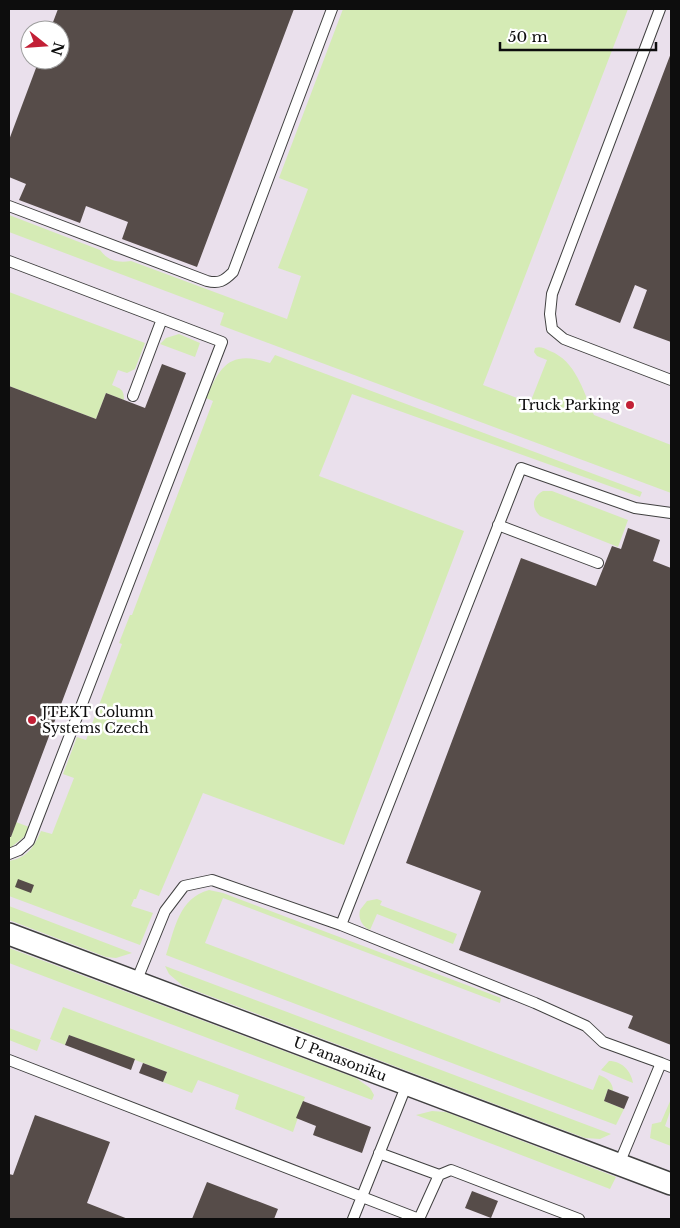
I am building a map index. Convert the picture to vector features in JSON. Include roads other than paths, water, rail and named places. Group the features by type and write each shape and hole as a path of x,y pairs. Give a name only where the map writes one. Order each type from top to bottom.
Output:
{"street":[{"name":"U Panasoniku","path":"9,934 671,1184"}],"lane":[{"path":"9,206 207,281 216,283 225,280 233,272 332,9"},
{"path":"660,9 552,294 550,314 552,329 564,340 671,380"},
{"path":"9,261 222,342 29,841 19,850 9,854"},
{"path":"133,396 162,319"},
{"path":"341,925 521,468 635,508 671,513"},
{"path":"498,525 598,563"},
{"path":"136,982 165,911 184,886 212,880 341,925 536,1003 586,1026 603,1042 666,1065 619,1164"},
{"path":"9,1060 419,1219 439,1175"},
{"path":"353,1219 407,1084"},
{"path":"379,1153 439,1175 451,1170 579,1219"},
{"path":"283,1166 284,1155"}],"place":[{"name":"Truck Parking","path":"630,405"},
{"name":"JTEKT Column Systems Czech","path":"32,720"}]}
